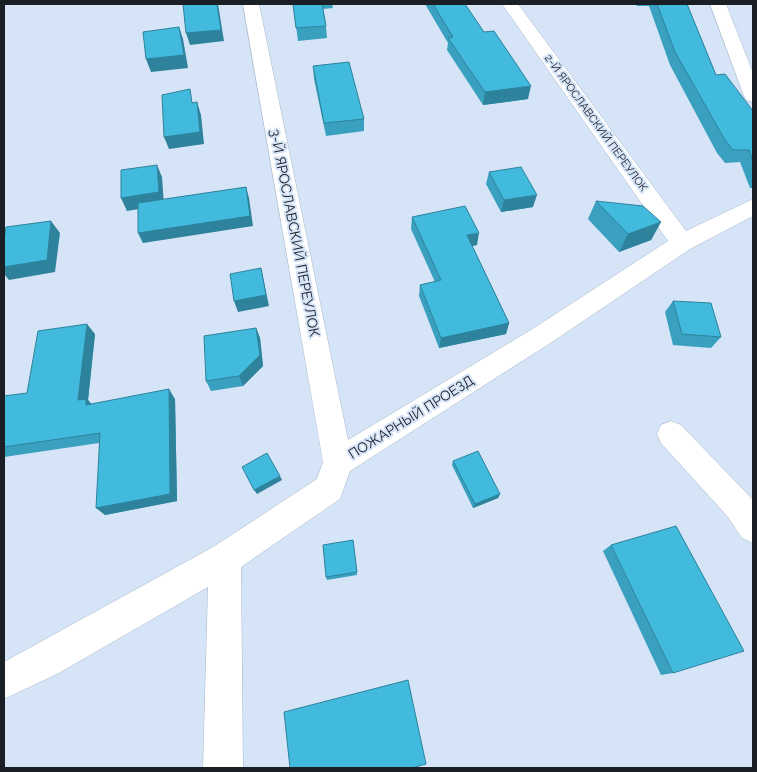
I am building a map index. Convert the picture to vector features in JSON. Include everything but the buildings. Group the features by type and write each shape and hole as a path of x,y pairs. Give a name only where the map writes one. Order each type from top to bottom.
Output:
{"street":[{"name":"3-Й ЯРОСЛАВСКИЙ ПЕРЕУЛОК","path":"251,4 338,462"},
{"name":"2-Й ЯРОСЛАВСКИЙ ПЕРЕУЛОК","path":"510,4 682,243"},
{"path":"718,4 753,96"},
{"name":"ПОЖАРНЫЙ ПРОЕЗД","path":"4,681 46,660 225,559 329,489 338,462 543,334 682,243 753,207"},
{"path":"671,434 739,506 753,527"},
{"path":"223,768 225,559"}]}
